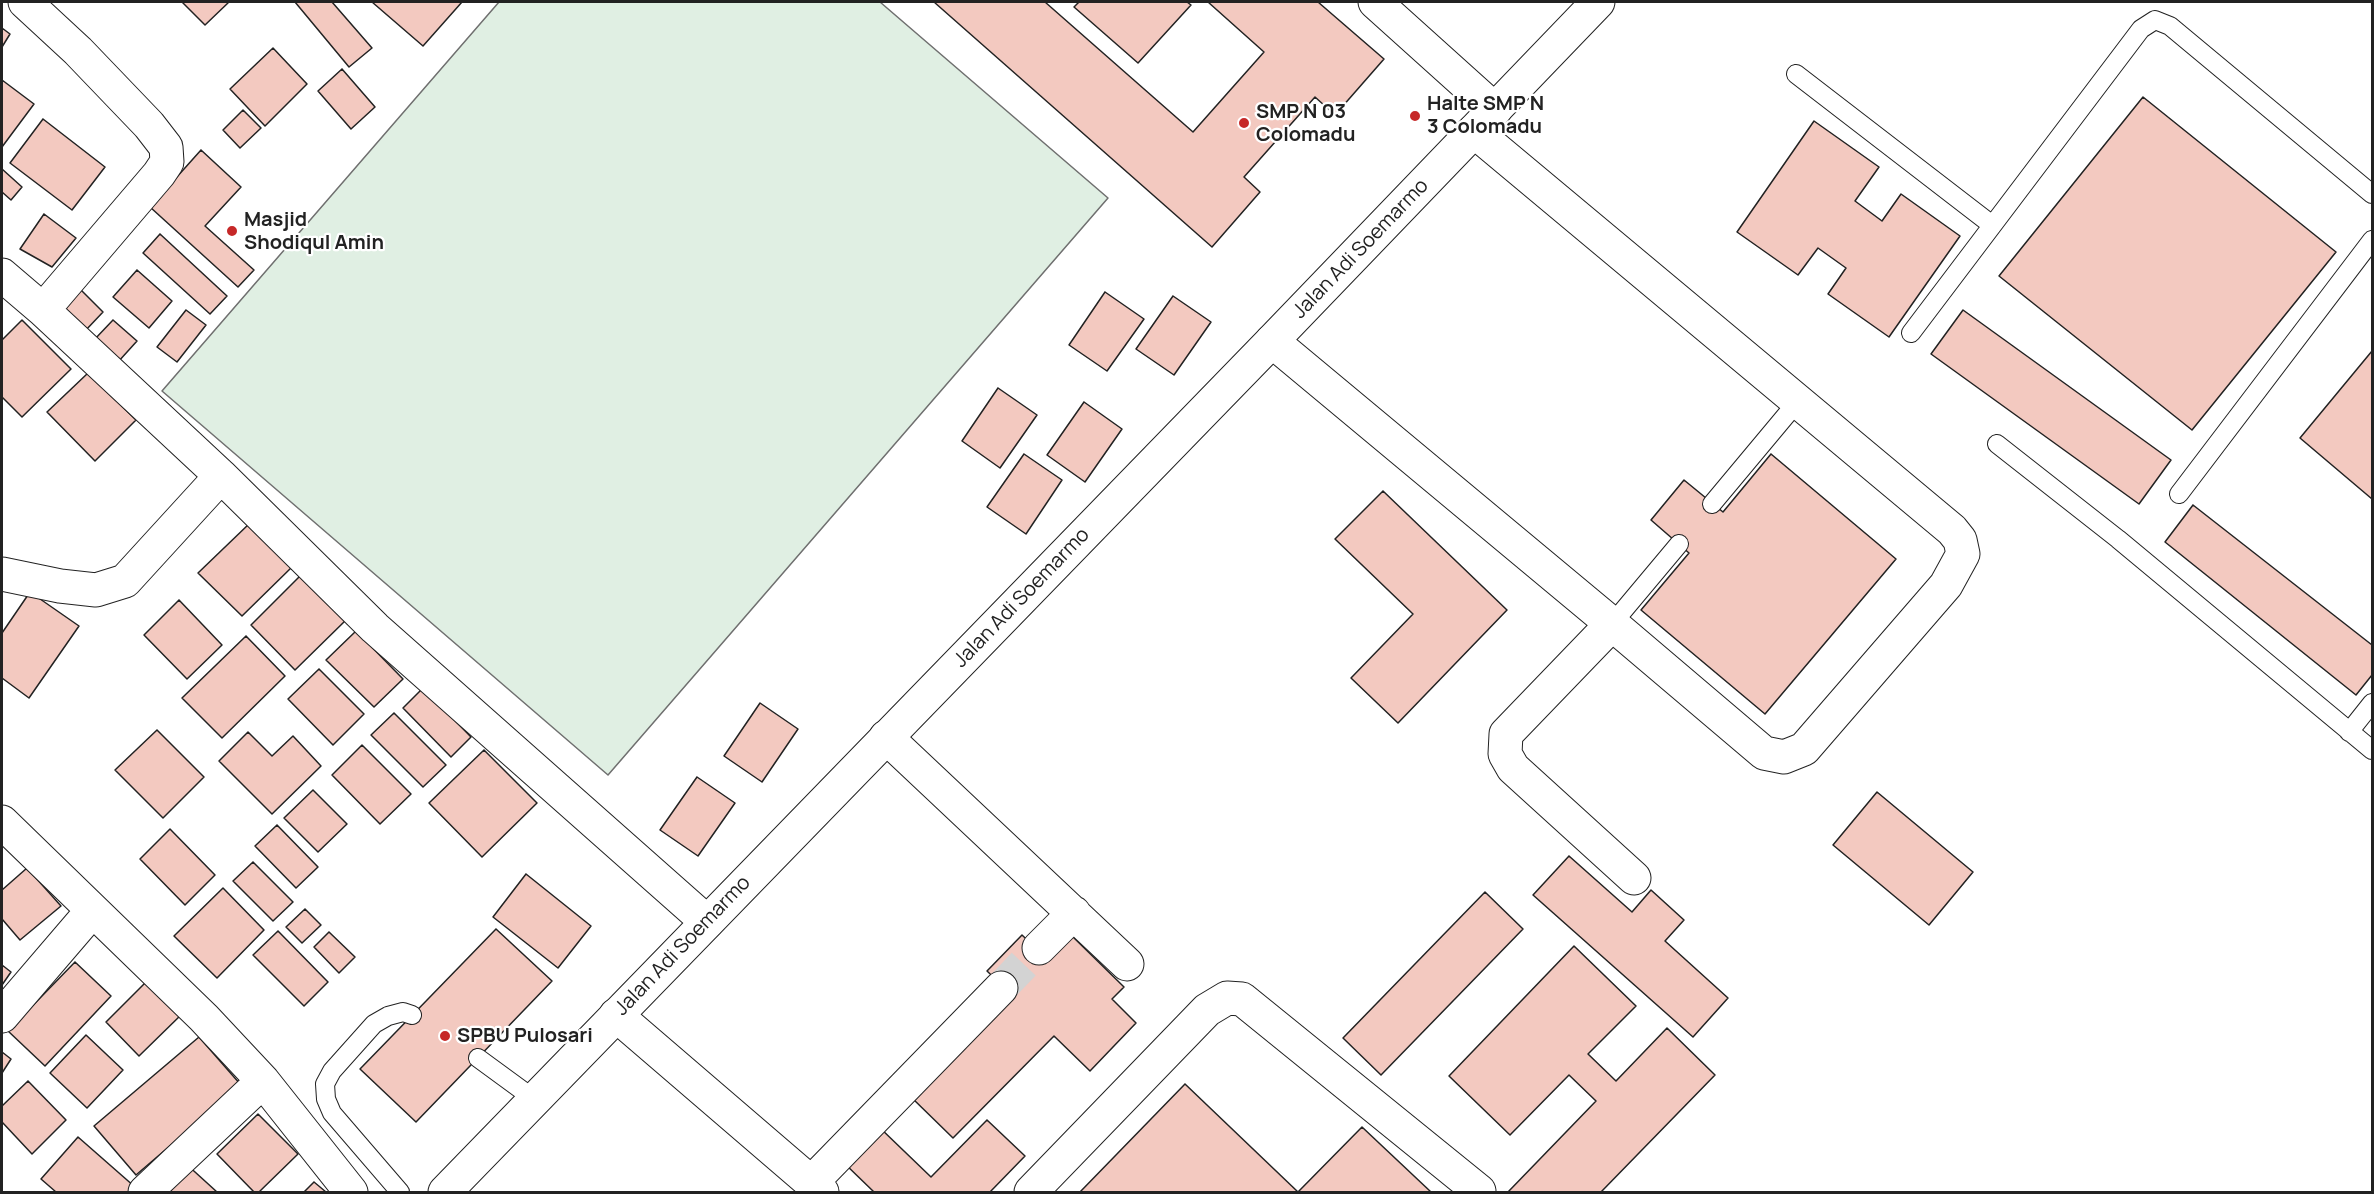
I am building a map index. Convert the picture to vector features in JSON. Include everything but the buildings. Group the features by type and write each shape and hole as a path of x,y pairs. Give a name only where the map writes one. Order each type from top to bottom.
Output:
{"main road":[{"path":"25,2 78,51 149,124 166,147 167,154 167,162 159,174 43,310"},
{"path":"1272,341 1764,753 1784,757 1804,748 1946,585 1963,554 1960,540 1952,530 1798,401 1484,120 1375,2"},
{"name":"Jalan Adi Soemarmo","path":"445,1192 1598,2"},
{"path":"2,275 43,310 221,476 375,628 707,922"},
{"path":"2,574 60,586 96,590 125,581 221,476"},
{"path":"1612,624 1506,734 1505,753 1513,768 1634,878"},
{"path":"886,737 1127,964"},
{"path":"2,822 204,1018 263,1081 351,1192"},
{"path":"2,1016 93,911"},
{"path":"1039,948 1074,913"},
{"path":"616,1015 816,1188 1001,988"},
{"path":"1031,1192 1207,1010 1227,998 1242,999 1479,1191"},
{"path":"146,1192 263,1081"}],"lane":[{"path":"1911,333 2141,29 2155,20 2170,26 2373,194"},
{"path":"1796,74 1992,225"},
{"path":"2179,494 2373,240"},
{"path":"1712,504 1798,401"},
{"path":"1997,444 2118,539 2373,750"},
{"path":"1612,624 1679,544"},
{"path":"2349,732 2373,702"},
{"path":"400,1192 332,1113 326,1099 325,1084 332,1071 374,1024 388,1016 403,1012 412,1015"},
{"path":"478,1058 534,1099"}],"green space":[{"path":"499,2 880,2 1108,198 608,775 162,391"}],"tunnel":[{"path":"1001,988 1039,948"}],"place":[{"name":"Halte SMP N 3 Colomadu","path":"1415,116"},
{"name":"SMP N 03 Colomadu","path":"1244,123"},
{"name":"Masjid Shodiqul Amin","path":"232,231"},
{"name":"SPBU Pulosari","path":"445,1036"}]}
